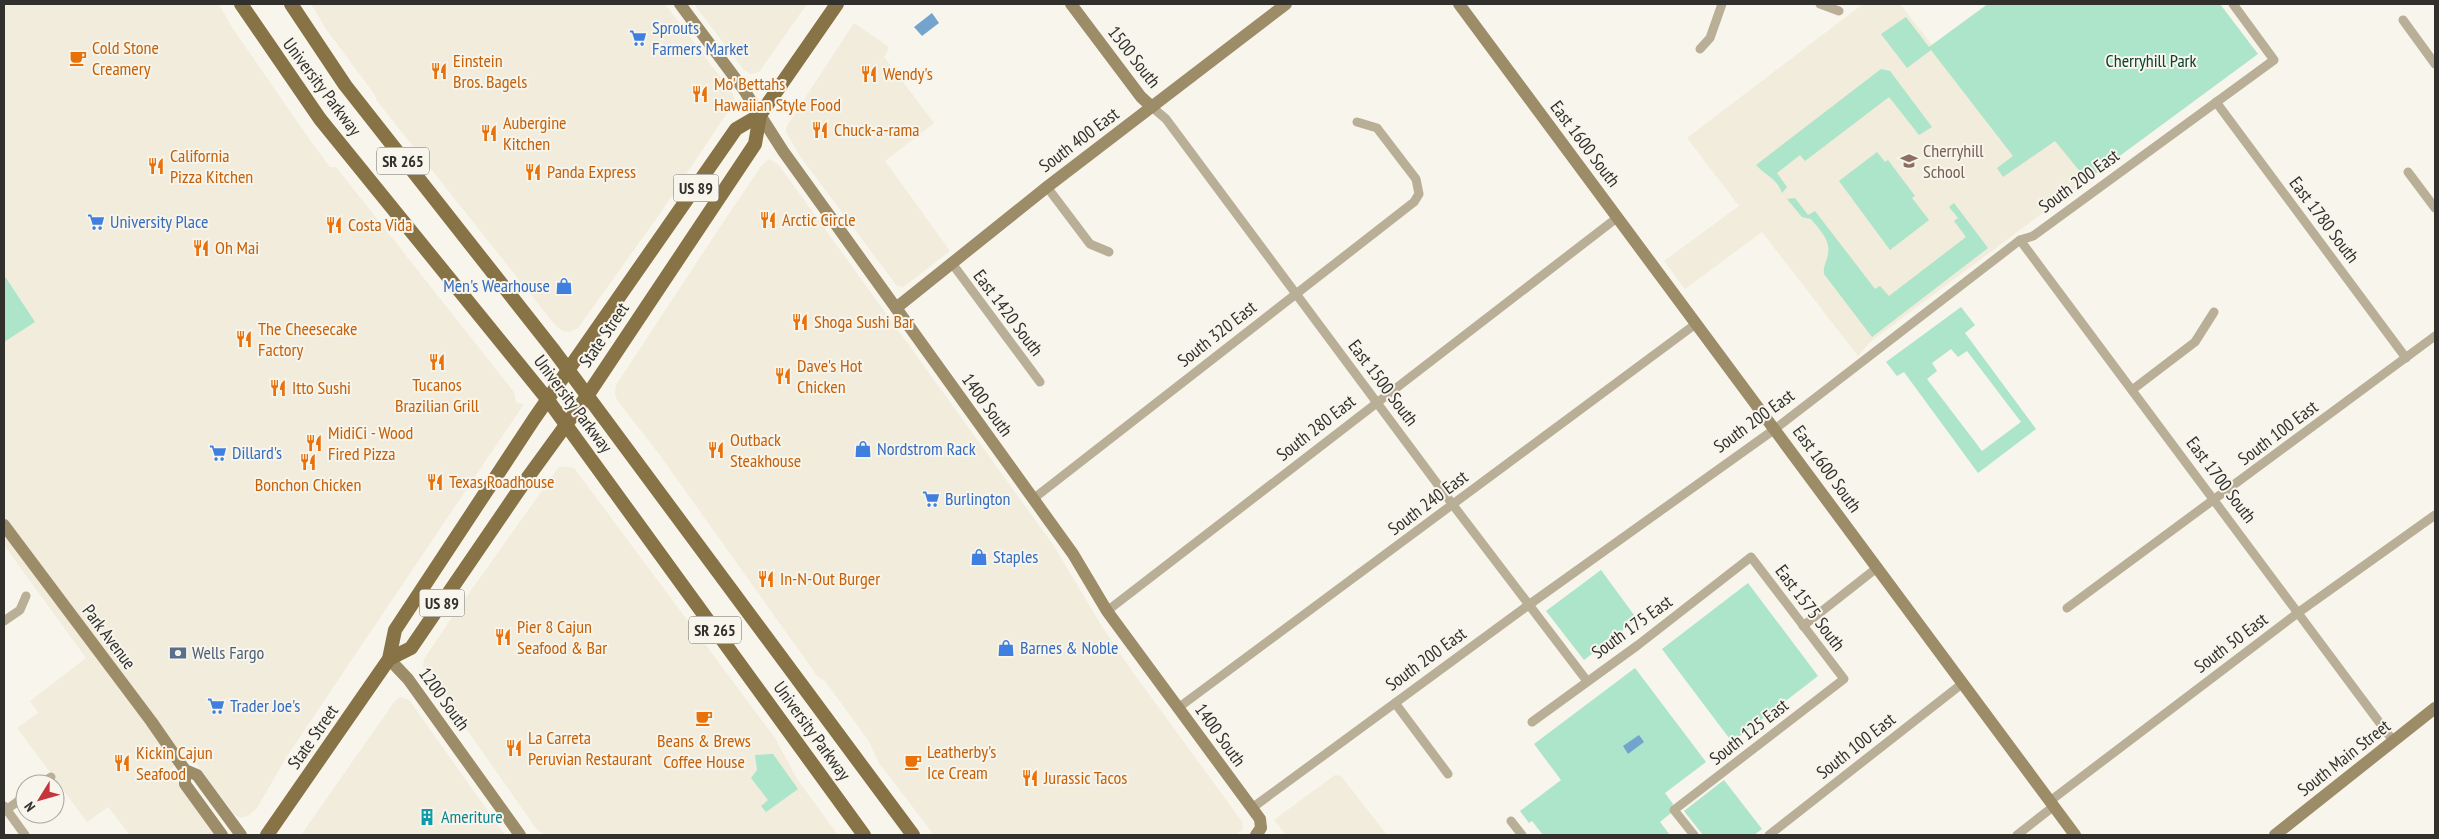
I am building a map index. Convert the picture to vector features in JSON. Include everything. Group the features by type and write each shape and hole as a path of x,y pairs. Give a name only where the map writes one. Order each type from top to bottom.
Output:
{"main road":[{"name":"University Parkway","path":"241,4 320,120 548,400 864,835"},
{"name":"University Parkway","path":"290,4 351,92 569,372 913,835"},
{"name":"State Street","path":"390,659 411,648 523,484 587,396 755,144 760,115 837,4"},
{"name":"State Street","path":"267,835 390,659 395,630 548,400 736,129 760,115"}],"street":[{"name":"1400 South","path":"680,4 744,90 782,151 1073,554 1107,611 1260,819 1258,832"},
{"name":"1500 South","path":"1070,4 1140,97 1152,107"},
{"name":"South 400 East","path":"896,308 951,262 1047,187 1286,4"},
{"name":"East 1600 South","path":"1459,4 2075,835"},
{"path":"1700,50 1710,38 1722,4"},
{"path":"1820,4 1839,11"},
{"name":"South 200 East","path":"1252,808 1530,604 1775,429 2020,240 2033,236 2274,60 2232,4"},
{"path":"2403,20 2435,64"},
{"name":"East 1780 South","path":"2216,102 2406,358"},
{"name":"East 1500 South","path":"1152,107 1166,119 1453,505 1587,681"},
{"name":"South 320 East","path":"1033,499 1414,202 1419,194 1416,179 1377,128 1357,122"},
{"path":"2408,172 2435,208"},
{"path":"1047,187 1090,244 1109,252"},
{"name":"South 280 East","path":"1107,611 1618,217"},
{"name":"East 1700 South","path":"2020,240 2394,742"},
{"name":"East 1420 South","path":"951,262 1040,382"},
{"path":"2132,390 2195,342 2214,312"},
{"name":"South 240 East","path":"1178,708 1697,323"},
{"name":"South 100 East","path":"2067,608 2435,336"},
{"name":"South 50 East","path":"2017,835 2052,804 2299,612 2435,515"},
{"name":"Park Avenue","path":"4,525 151,721 185,770 197,775 241,835"},
{"name":"East 1575 South","path":"1751,557 1844,679"},
{"name":"South 175 East","path":"1532,722 1638,645 1751,557"},
{"path":"1803,626 1878,567"},
{"path":"4,621 20,610 26,596"},
{"name":"1200 South","path":"390,659 408,678 520,835"},
{"name":"South 125 East","path":"1694,835 1674,810 1844,679"},
{"name":"South 100 East","path":"1769,835 1963,683"},
{"path":"1395,703 1448,774"},
{"name":"South Main Street","path":"2275,835 2435,708"},
{"name":"Park Avenue","path":"185,770 185,784 222,835"},
{"path":"5,808 25,835"},
{"path":"1511,821 1522,835"}],"shaded area":[{"name":"University Place","path":"4,4 219,4 231,26 330,167 336,167 514,392 516,403 524,404 287,756 257,808 249,815 240,818 234,814 190,755 169,770 217,835 130,835 108,807 87,822 65,792 65,774 51,774 17,728 38,713 30,701 86,658 4,545"},
{"path":"311,4 665,4 733,94 735,101 661,212 578,328 569,332 563,331 555,325 377,101 375,95 326,29"},
{"path":"694,4 807,4 759,72 751,74 744,70"},
{"name":"Cherryhill School","path":"1863,4 1900,4 1932,45 1987,4 2036,4 2139,141 1870,342 1858,356 1762,232 1685,289 1664,261 1739,206 1687,138"},
{"path":"854,23 889,47 884,57 934,123 885,161 950,251 903,287 897,286 800,156 786,132 787,126"},
{"path":"769,159 778,164 1054,546 1101,625 1132,671 1243,823 1242,830 1235,835 934,835 879,763 868,740 825,681 818,677 659,454 617,400 615,394 616,385 724,221 762,165"},
{"path":"562,466 574,468 775,738 797,779 838,835 547,835 538,831 423,667 424,659 455,613 558,468"},
{"path":"400,697 409,700 505,835 301,835 395,701"},
{"path":"1335,775 1341,776 1387,835 1283,835 1285,833 1274,820"}],"green space":[{"name":"Cherryhill Park","path":"1988,4 2220,4 2258,54 2087,180 2055,141 2003,177 1997,168 2013,156 1931,50 1907,68 1881,34 1906,17 1929,47"},
{"path":"1881,69 1890,71 1932,127 1919,135 1889,97 1805,161 1800,155 1777,173 1787,187 1782,193 1774,180 1756,165"},
{"path":"1877,152 1885,162 1888,160 1915,196 1912,198 1929,220 1890,250 1839,181"},
{"path":"1795,198 1808,215 1815,211 1875,289 1880,286 1889,296 1966,237 1954,221 1958,218 1949,207 1954,203 1988,248 1872,337 1824,274 1828,257 1828,244 1821,231 1811,219 1802,217 1787,199"},
{"path":"4,275 35,322 4,342"},
{"path":"1961,307 1975,325 1965,333 2036,429 1978,473 1904,372 1897,376 1886,362","holes":["1951,349 1958,357 1967,351 2021,422 1982,451 1927,379 1937,371 1932,363"]},
{"path":"1601,570 1637,619 1584,660 1546,611"},
{"path":"1748,583 1818,676 1732,742 1662,649"},
{"path":"1635,668 1706,762 1665,793 1673,804 1671,813 1660,822 1670,835 1543,835 1532,821 1529,823 1520,811 1561,780 1534,744"},
{"path":"773,754 798,789 766,812 761,806 768,800 751,778 757,770 755,755"},
{"path":"1724,780 1762,829 1754,835 1703,835 1684,811"}],"water":[{"path":"932,13 939,23 922,36 914,27"},
{"path":"1639,735 1644,742 1628,754 1623,746"}],"place":[{"name":"Sprouts Farmers Market","path":"638,38"},
{"name":"Cold Stone Creamery","path":"78,58"},
{"name":"Einstein Bros. Bagels","path":"439,71"},
{"name":"Wendy's","path":"869,74"},
{"name":"Mo' Bettahs Hawaiian Style Food","path":"700,94"},
{"name":"Chuck-a-rama","path":"820,130"},
{"name":"Aubergine Kitchen","path":"489,133"},
{"name":"Cherryhill School","path":"1909,161"},
{"name":"California Pizza Kitchen","path":"156,166"},
{"name":"Panda Express","path":"533,172"},
{"name":"Arctic Circle","path":"768,220"},
{"name":"University Place","path":"96,222"},
{"name":"Costa Vida","path":"334,225"},
{"name":"Oh Mai","path":"201,248"},
{"name":"Men's Wearhouse","path":"564,286"},
{"name":"Shoga Sushi Bar","path":"800,322"},
{"name":"The Cheesecake Factory","path":"244,339"},
{"name":"Tucanos Brazilian Grill","path":"437,362"},
{"name":"Dave's Hot Chicken","path":"783,376"},
{"name":"Itto Sushi","path":"278,388"},
{"name":"MidiCi - Wood Fired Pizza","path":"314,443"},
{"name":"Nordstrom Rack","path":"863,449"},
{"name":"Outback Steakhouse","path":"716,450"},
{"name":"Dillard's","path":"218,453"},
{"name":"Bonchon Chicken","path":"308,462"},
{"name":"Texas Roadhouse","path":"435,482"},
{"name":"Burlington","path":"931,499"},
{"name":"Staples","path":"979,557"},
{"name":"In-N-Out Burger","path":"766,579"},
{"name":"Pier 8 Cajun Seafood & Bar","path":"503,637"},
{"name":"Barnes & Noble","path":"1006,648"},
{"name":"Wells Fargo","path":"178,653"},
{"name":"Trader Joe's","path":"216,706"},
{"name":"Beans & Brews Coffee House","path":"704,718"},
{"name":"La Carreta Peruvian Restaurant","path":"514,748"},
{"name":"Leatherby's Ice Cream","path":"913,762"},
{"name":"Kickin Cajun Seafood","path":"122,763"},
{"name":"Jurassic Tacos","path":"1030,778"},
{"name":"Ameriture","path":"427,817"}]}
